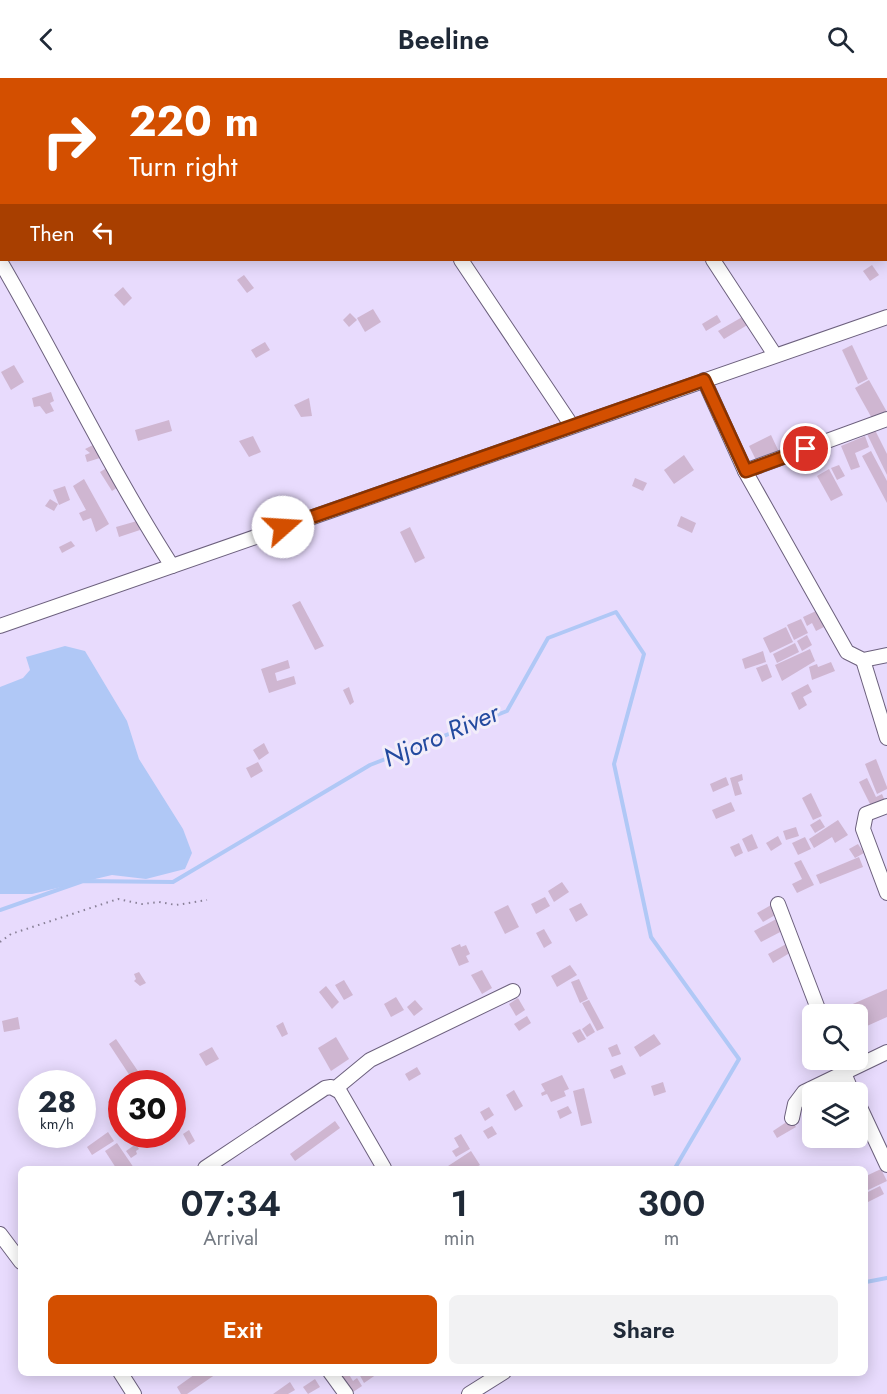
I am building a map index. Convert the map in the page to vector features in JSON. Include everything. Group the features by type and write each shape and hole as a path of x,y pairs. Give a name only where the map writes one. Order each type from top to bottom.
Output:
{"street":[{"path":"0,261 88,417 137,511 172,566"},
{"path":"462,261 572,426"},
{"path":"715,261 776,355"},
{"path":"0,626 887,317"},
{"path":"704,380 746,471 844,649 850,656 863,660 887,655"},
{"path":"746,471 887,419"},
{"path":"863,660 887,738"},
{"path":"887,806 876,808 866,814 863,820 863,829 887,894"},
{"path":"778,904 816,1004"},
{"path":"208,1166 325,1088 336,1088 370,1060 513,991"},
{"path":"868,1057 887,1052"},
{"path":"792,1118 795,1104 804,1092 833,1070"},
{"path":"336,1088 383,1166"},
{"path":"868,1124 887,1165"},
{"path":"0,1234 18,1258"},
{"path":"123,1376 134,1394"},
{"path":"333,1376 346,1394"},
{"path":"469,1394 498,1376"}],"path":[{"path":"0,942 11,934 118,899 142,904 159,902 176,904 207,900"}],"water":[{"path":"65,646 85,651 127,721 139,759 183,829 192,853 185,869 146,879 112,875 32,894 0,894 0,687 23,678 30,670 26,657"}],"building":[{"path":"872,265 879,275 870,281 863,271"},
{"path":"244,275 254,288 247,293 237,280"},
{"path":"123,287 132,298 124,306 114,295"},
{"path":"373,309 381,322 365,332 357,318"},
{"path":"350,313 357,320 349,327 343,320"},
{"path":"717,315 721,322 706,331 702,324"},
{"path":"744,316 749,324 724,339 718,331"},
{"path":"265,342 270,350 256,358 251,350"},
{"path":"852,345 868,379 858,384 842,350"},
{"path":"14,365 24,382 11,390 1,372"},
{"path":"869,380 887,412 887,415 874,422 855,388"},
{"path":"51,392 54,401 50,403 54,411 46,414 40,406 34,407 32,398"},
{"path":"309,398 312,416 301,417 294,405"},
{"path":"169,420 172,431 138,441 135,430"},
{"path":"875,430 887,454 887,475 867,434"},
{"path":"771,435 780,454 758,464 749,446"},
{"path":"253,436 261,452 249,457 239,441"},
{"path":"865,436 869,447 855,453 860,467 851,470 841,446"},
{"path":"95,444 100,458 87,462 85,455 90,453 85,449"},
{"path":"871,451 887,481 887,503 862,456"},
{"path":"684,455 694,470 674,484 664,470"},
{"path":"839,465 845,476 837,480 831,468"},
{"path":"110,466 121,485 112,491 100,472"},
{"path":"829,469 843,495 831,501 817,476"},
{"path":"635,478 647,483 643,491 632,486"},
{"path":"84,479 109,524 96,532 91,518 83,521 79,513 86,510 73,486"},
{"path":"65,486 70,500 59,505 53,490"},
{"path":"50,499 58,504 54,511 45,506"},
{"path":"681,516 696,523 692,533 677,526"},
{"path":"137,521 140,530 119,537 116,527"},
{"path":"410,527 425,558 415,563 400,532"},
{"path":"71,541 75,546 62,553 59,547"},
{"path":"300,601 324,646 315,650 292,605"},
{"path":"816,611 824,627 816,631 812,623 807,626 803,617"},
{"path":"801,619 808,633 794,640 787,625"},
{"path":"786,627 793,642 770,653 763,638"},
{"path":"807,635 812,645 802,651 797,641"},
{"path":"795,643 799,652 777,663 773,654"},
{"path":"810,649 815,661 782,681 775,665"},
{"path":"763,651 766,662 745,669 742,659"},
{"path":"288,660 290,668 275,673 277,681 294,676 296,684 269,693 261,669"},
{"path":"831,662 835,671 812,680 809,667 817,664 818,667"},
{"path":"767,664 772,677 762,682 756,668"},
{"path":"808,684 812,692 803,697 807,705 799,710 791,693"},
{"path":"349,687 354,702 350,705 343,690"},
{"path":"264,743 269,753 259,760 253,750"},
{"path":"876,759 887,787 877,794 865,764"},
{"path":"258,762 263,771 251,778 246,768"},
{"path":"742,774 743,780 738,782 742,794 735,796 730,778"},
{"path":"726,777 729,785 713,792 710,784"},
{"path":"867,778 876,797 882,794 885,801 872,808 859,782"},
{"path":"811,793 822,816 813,820 802,798"},
{"path":"731,802 735,811 716,819 712,810"},
{"path":"820,819 825,827 815,833 810,825"},
{"path":"838,820 848,835 835,843 832,837 814,848 809,839"},
{"path":"796,827 799,836 786,840 783,831"},
{"path":"752,834 758,848 748,852 742,839"},
{"path":"778,836 782,844 771,851 766,843"},
{"path":"805,837 811,849 798,855 792,843"},
{"path":"739,843 743,853 735,857 730,847"},
{"path":"858,844 864,853 855,858 849,849"},
{"path":"859,857 863,867 820,884 816,875"},
{"path":"801,860 814,885 797,893 792,884 802,879 794,863"},
{"path":"562,882 569,892 554,902 548,891"},
{"path":"545,897 550,906 536,914 531,904"},
{"path":"581,903 588,915 576,922 569,909"},
{"path":"508,905 519,927 505,934 494,912"},
{"path":"771,905 777,914 763,922 757,913"},
{"path":"780,917 786,929 761,942 754,931"},
{"path":"544,929 552,943 544,948 536,933"},
{"path":"788,943 793,951 773,963 768,954"},
{"path":"460,944 461,947 466,945 470,954 466,956 469,962 459,966 451,948"},
{"path":"570,965 577,975 557,987 551,976"},
{"path":"482,970 492,988 482,994 471,975"},
{"path":"139,972 146,983 140,986 134,981 136,979 134,974"},
{"path":"579,979 588,999 580,1003 571,982"},
{"path":"344,980 353,995 344,1000 335,985"},
{"path":"326,986 339,1002 332,1009 319,992"},
{"path":"887,989 887,1017 868,1026 868,1004 853,1004"},
{"path":"396,997 404,1010 391,1017 384,1004"},
{"path":"518,998 525,1010 516,1016 509,1004"},
{"path":"415,1000 423,1009 414,1016 407,1007"},
{"path":"589,1000 604,1028 597,1031 582,1003"},
{"path":"527,1016 531,1023 519,1031 514,1024"},
{"path":"18,1017 20,1029 4,1032 2,1021"},
{"path":"283,1022 288,1034 282,1037 276,1026"},
{"path":"590,1023 595,1032 587,1037 582,1029"},
{"path":"580,1029 586,1039 578,1043 572,1033"},
{"path":"654,1034 661,1044 640,1057 634,1047"},
{"path":"336,1037 349,1059 331,1071 318,1048"},
{"path":"116,1039 137,1070 126,1070 109,1044"},
{"path":"617,1044 621,1054 612,1057 608,1048"},
{"path":"212,1047 219,1059 206,1066 199,1054"},
{"path":"622,1065 626,1074 614,1079 610,1070"},
{"path":"417,1067 421,1074 409,1081 405,1074"},
{"path":"562,1075 569,1089 564,1091 566,1096 551,1102 547,1094 542,1096 541,1093 545,1091 541,1084"},
{"path":"663,1082 666,1092 654,1096 651,1086"},
{"path":"584,1088 592,1123 581,1126 573,1091"},
{"path":"514,1090 523,1106 515,1111 506,1095"},
{"path":"568,1106 572,1113 560,1119 557,1111"},
{"path":"489,1107 494,1115 485,1121 480,1112"},
{"path":"791,1119 796,1127 777,1138 773,1131"},
{"path":"335,1121 340,1128 295,1161 290,1154"},
{"path":"492,1126 497,1134 488,1139 483,1131"},
{"path":"189,1130 195,1141 189,1145 186,1140 186,1132"},
{"path":"108,1132 108,1145 92,1155 88,1148 96,1148 96,1141"},
{"path":"461,1134 470,1149 456,1157 452,1151 459,1147 454,1138"},
{"path":"110,1148 120,1148 133,1166 115,1166 105,1151"},
{"path":"130,1148 139,1149 136,1151 137,1154 131,1158 126,1151"},
{"path":"471,1151 480,1165 478,1166 448,1166"},
{"path":"881,1169 887,1181 868,1190 868,1175"},
{"path":"880,1186 884,1194 868,1202 868,1192"},
{"path":"192,1376 213,1376 187,1394 181,1394 177,1387"},
{"path":"350,1376 353,1381 357,1378 362,1386 353,1392 342,1377"},
{"path":"360,1376 374,1376 364,1383"},
{"path":"315,1379 320,1387 308,1394 303,1387"},
{"path":"290,1382 295,1390 288,1394 273,1394"}],"waterway":[{"name":"Njoro River","path":"0,910 83,881 173,882 370,765 507,711 548,638 616,612 644,654 614,764 651,937 739,1059 676,1166"},
{"name":"Njoro River","path":"868,1282 887,1278"}],"route":[{"path":"283,527 704,380 746,471 806,449"}]}
